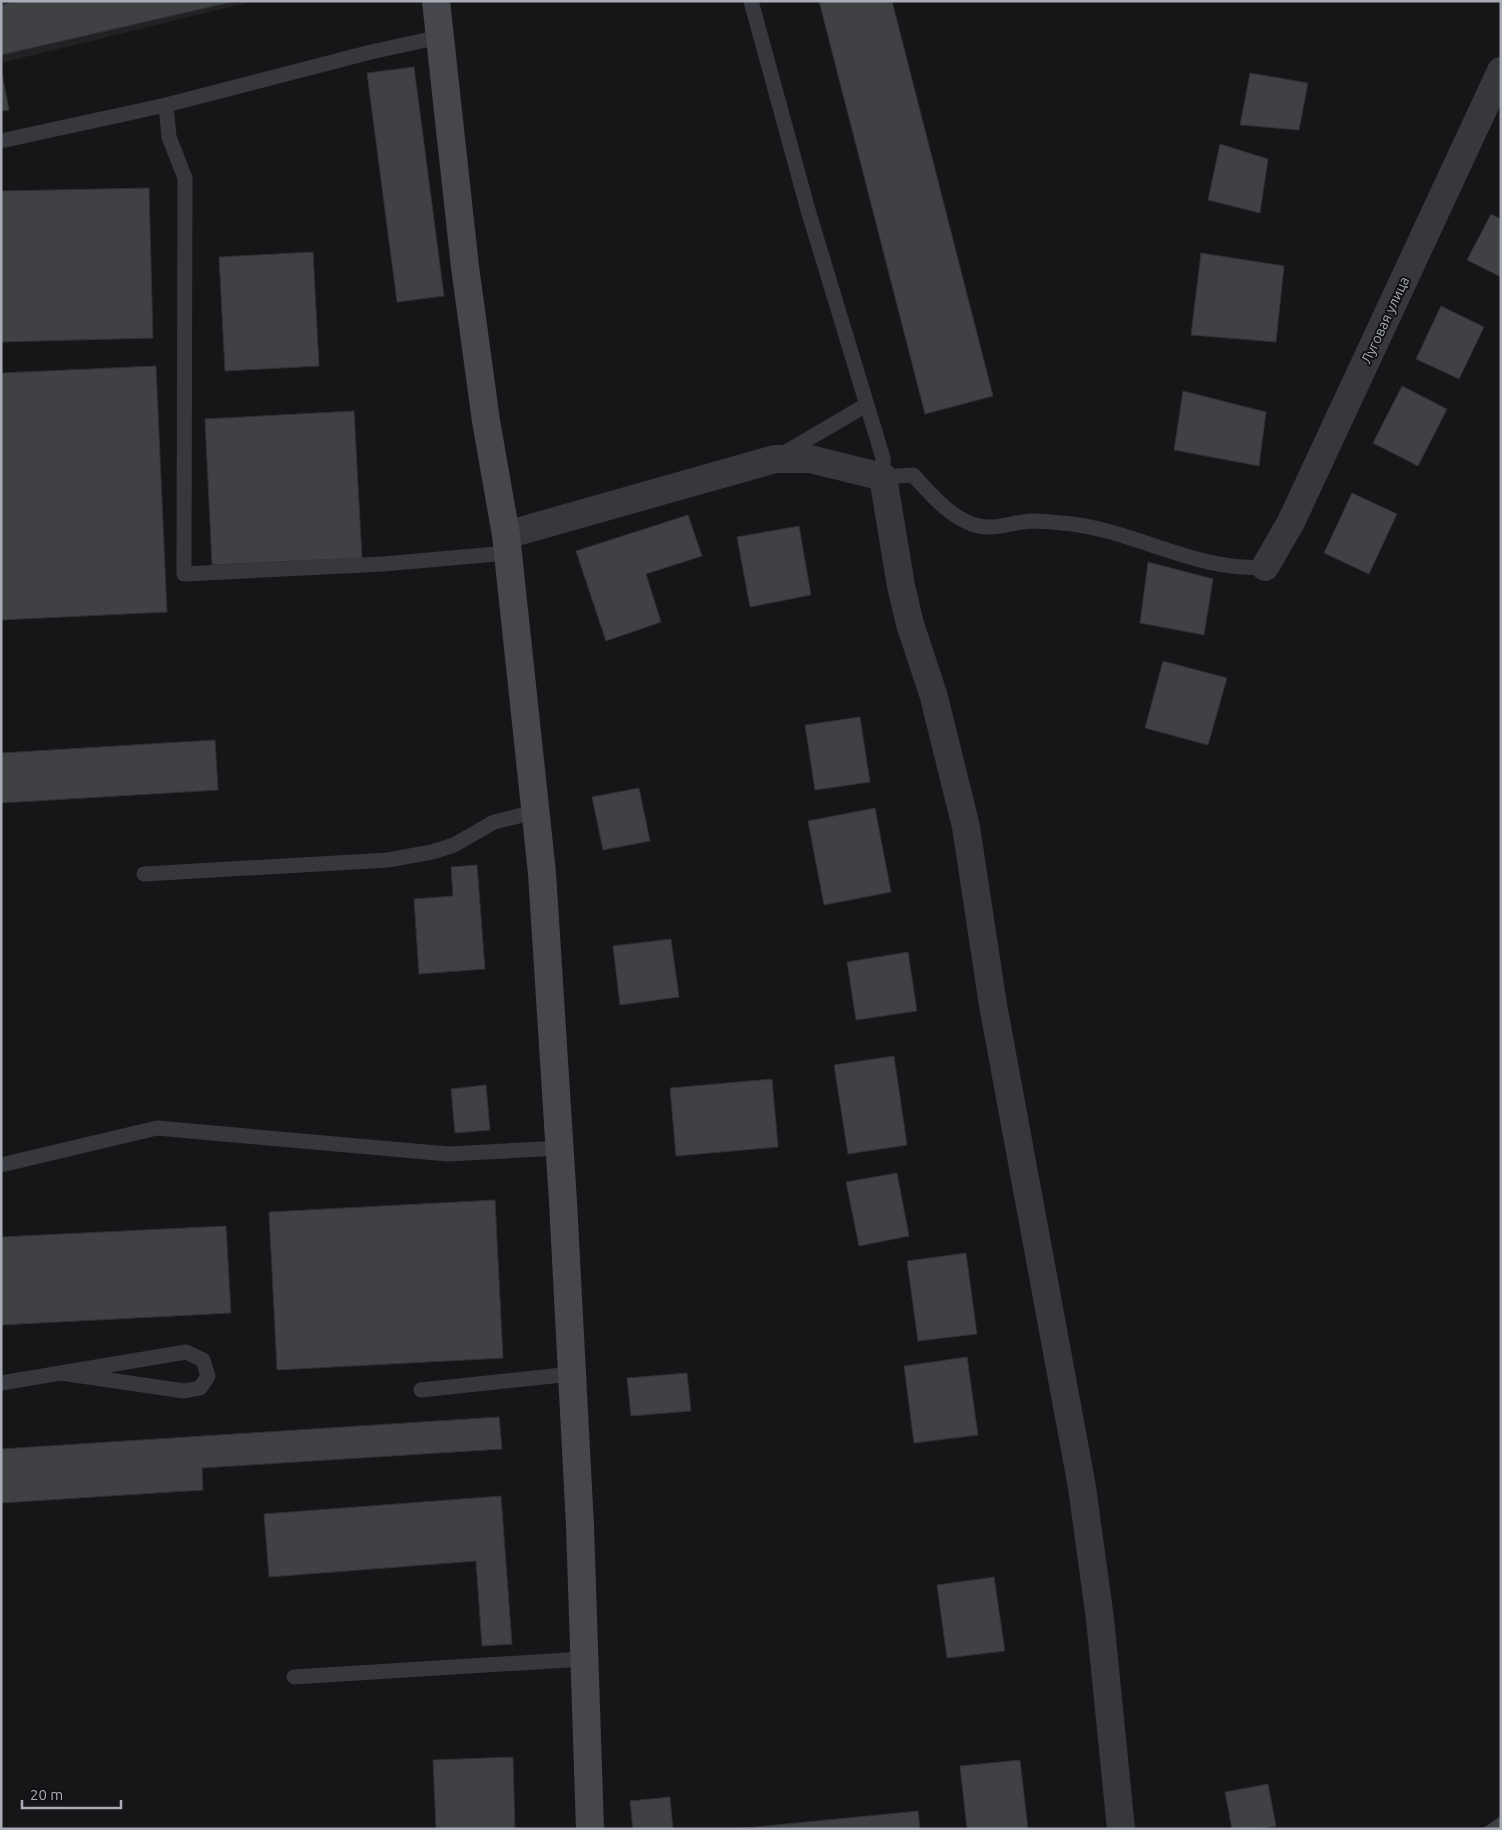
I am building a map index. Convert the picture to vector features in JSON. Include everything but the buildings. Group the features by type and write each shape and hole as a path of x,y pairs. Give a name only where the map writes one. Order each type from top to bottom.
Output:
{"street":[{"path":"436,1 465,267 486,421 507,544 542,873 572,1374 590,1829"},
{"name":"Луговая улица","path":"1265,567 1291,522 1501,71"},
{"path":"507,544 775,459 810,460 883,477 905,605 934,697 966,827 997,1024 1082,1487 1100,1619 1121,1829"}],"lane":[{"path":"751,1 808,210 866,405 884,458 883,477 914,475 940,504 975,525 1000,527 1030,521 1065,523 1088,527 1210,563 1243,568 1265,567"},
{"path":"1,141 166,105 371,52 440,37"},
{"path":"166,105 170,137 185,178 184,574 383,564 507,544"},
{"path":"775,459 866,405"},
{"path":"144,874 388,860 439,850 454,845 494,822 535,812"},
{"path":"1,1165 157,1128 448,1154 559,1148"},
{"path":"1,1382 186,1352 203,1360 208,1376 200,1388 184,1391 61,1373"},
{"path":"421,1390 572,1374"},
{"path":"294,1677 584,1659"}],"shaded area":[{"path":"1,1 254,1 1,63"}]}
